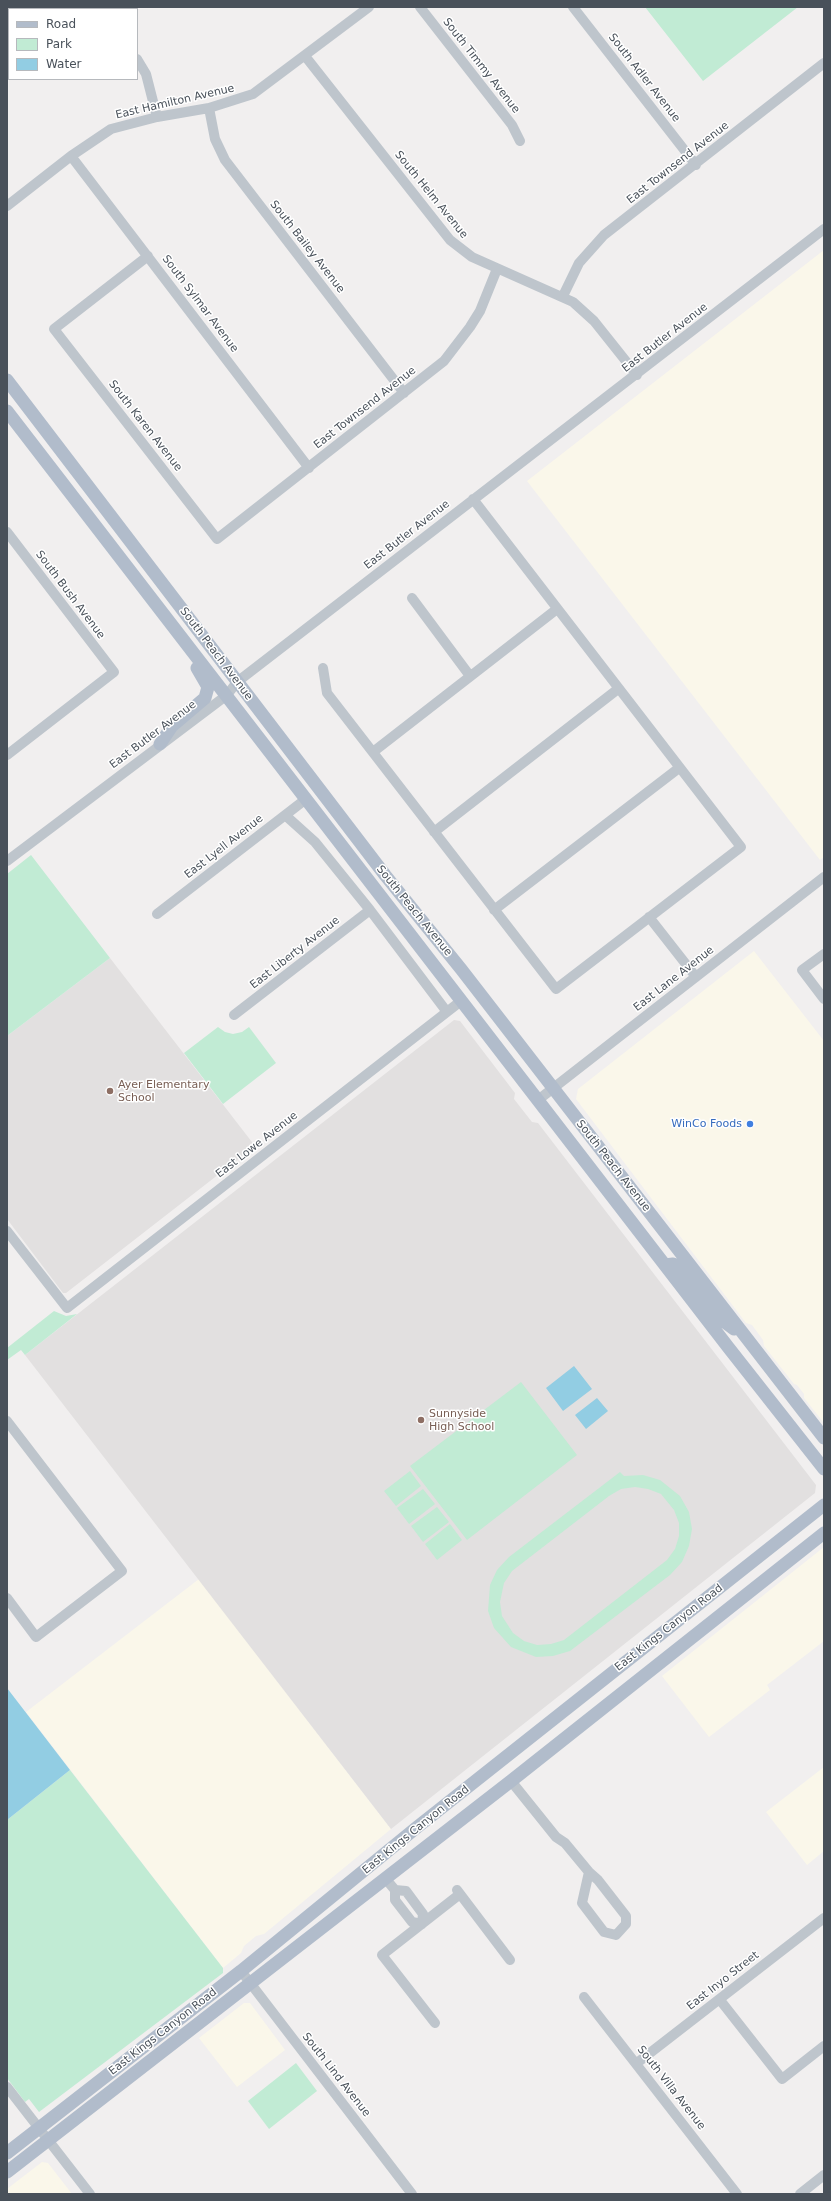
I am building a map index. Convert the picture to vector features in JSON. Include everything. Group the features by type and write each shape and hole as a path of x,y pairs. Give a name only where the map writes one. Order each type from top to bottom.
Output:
{"main road":[{"name":"South Peach Avenue","path":"7,380 237,682 824,1438"},
{"name":"South Peach Avenue","path":"7,411 824,1469"},
{"path":"160,744 169,729 205,698 207,694 205,679 182,644 179,634"},
{"path":"461,1000 468,998 476,1001 506,1037 513,1038"},
{"path":"598,1178 624,1199 667,1254 673,1256 681,1254"},
{"path":"665,1265 673,1264 680,1268 718,1317 748,1340"},
{"name":"East Kings Canyon Road","path":"7,2153 242,1971 416,1828 824,1505"},
{"name":"East Kings Canyon Road","path":"7,2172 511,1781 824,1533"}],"street":[{"name":"East Hamilton Avenue","path":"7,206 71,156 111,129 157,117 209,108 253,94 369,7"},
{"name":"South Timmy Avenue","path":"420,7 512,125 520,141"},
{"name":"South Adler Avenue","path":"573,7 696,165"},
{"name":"South Helm Avenue","path":"305,56 450,240 472,257 563,296 580,307 594,321 637,375"},
{"path":"138,61 146,74 157,117"},
{"name":"East Townsend Avenue","path":"563,296 579,263 595,244 824,63"},
{"name":"South Bailey Avenue","path":"209,108 214,139 225,160 404,393"},
{"name":"South Sylmar Avenue","path":"71,156 309,468"},
{"name":"East Butler Avenue","path":"7,861 160,744 227,695 237,682 473,499 637,375 824,229"},
{"name":"South Karen Avenue","path":"148,256 54,329 217,539"},
{"name":"East Townsend Avenue","path":"217,539 444,361 464,338 480,310 497,269"},
{"path":"323,668 327,693 556,989 741,847 556,609 473,499"},
{"name":"South Bush Avenue","path":"7,532 114,672 7,755"},
{"path":"412,598 470,676"},
{"path":"373,752 556,609"},
{"path":"434,832 618,689"},
{"path":"494,910 679,768"},
{"name":"East Lyell Avenue","path":"157,914 306,799"},
{"path":"285,816 315,842 370,910 447,1012"},
{"name":"East Lane Avenue","path":"538,1100 824,878"},
{"name":"East Liberty Avenue","path":"234,1015 370,910"},
{"path":"649,917 696,977"},
{"path":"824,954 802,970 824,999"},
{"name":"East Lowe Avenue","path":"7,1231 67,1308 461,1000"},
{"path":"7,1421 122,1571 36,1637 7,1598"},
{"path":"511,1781 556,1837 565,1843 589,1872 598,1880 626,1916 626,1924 616,1935 604,1932 582,1903 589,1872"},
{"path":"385,1878 395,1890 395,1900 412,1922 422,1924"},
{"path":"435,2023 382,1955 422,1924 458,1892 510,1960"},
{"name":"East Inyo Street","path":"637,2063 824,1918"},
{"name":"South Lind Avenue","path":"242,1971 412,2194"},
{"name":"South Villa Avenue","path":"584,1997 637,2063 737,2194"},
{"path":"720,2000 782,2079 824,2046"},
{"path":"7,2087 90,2194"},
{"path":"800,2194 824,2175"}],"shaded area":[{"path":"824,250 824,857 820,860 527,481"},
{"path":"754,951 824,1041 824,1423 804,1398 804,1394 797,1385 794,1384 764,1346 763,1340 752,1325 746,1323 576,1099 578,1089"},
{"name":"Ayer Elementary School","path":"110,958 255,1146 66,1293 63,1293 7,1219 7,1036"},
{"name":"Sunnyside High School","path":"454,1020 460,1021 515,1093 514,1099 532,1122 538,1123 816,1485 815,1493 391,1829 25,1355"},
{"path":"824,1547 824,1641 767,1685 770,1690 709,1737 662,1676"},
{"path":"199,1579 391,1829 264,1934 256,1936 244,1946 241,1953 223,1968 26,1712"},
{"path":"824,1767 824,1851 807,1865 766,1812"},
{"path":"244,2003 250,2003 285,2050 237,2087 199,2038"},
{"path":"42,2162 48,2163 72,2194 7,2194 7,2189"}],"green space":[{"path":"645,7 798,7 703,81"},
{"path":"31,855 110,958 7,1036 7,874"},
{"path":"218,1027 225,1032 233,1034 242,1032 249,1027 276,1063 223,1104 184,1053"},
{"path":"54,1311 66,1316 77,1314 25,1355 21,1350 7,1360 7,1348"},
{"path":"521,1382 577,1455 467,1540 410,1466"},
{"path":"410,1471 421,1486 396,1506 384,1491"},
{"path":"620,1472 624,1476 643,1475 660,1480 680,1496 689,1512 692,1529 689,1546 682,1562 670,1575 570,1651 553,1656 536,1657 511,1647 494,1628 488,1611 490,1585 497,1570 509,1557","holes":["635,1487 648,1489 661,1494 674,1510 679,1523 679,1536 675,1549 667,1560 564,1640 551,1644 537,1645 524,1641 513,1633 502,1616 500,1602 504,1583 512,1571 609,1496 621,1489"]},
{"path":"423,1489 435,1504 409,1524 397,1508"},
{"path":"437,1507 449,1522 423,1542 411,1526"},
{"path":"450,1524 462,1540 437,1560 425,1544"},
{"path":"70,1770 223,1968 223,1973 39,2112 29,2099 25,2102 7,2078 7,1820"},
{"path":"296,2063 317,2091 269,2129 248,2101"}],"water":[{"path":"574,1366 592,1389 563,1411 546,1388"},
{"path":"597,1398 608,1411 586,1429 575,1415"},
{"path":"7,1688 70,1770 7,1820"}],"place":[{"name":"Ayer Elementary School","path":"110,1091"},
{"name":"WinCo Foods","path":"750,1124"},
{"name":"Sunnyside High School","path":"421,1420"}]}
